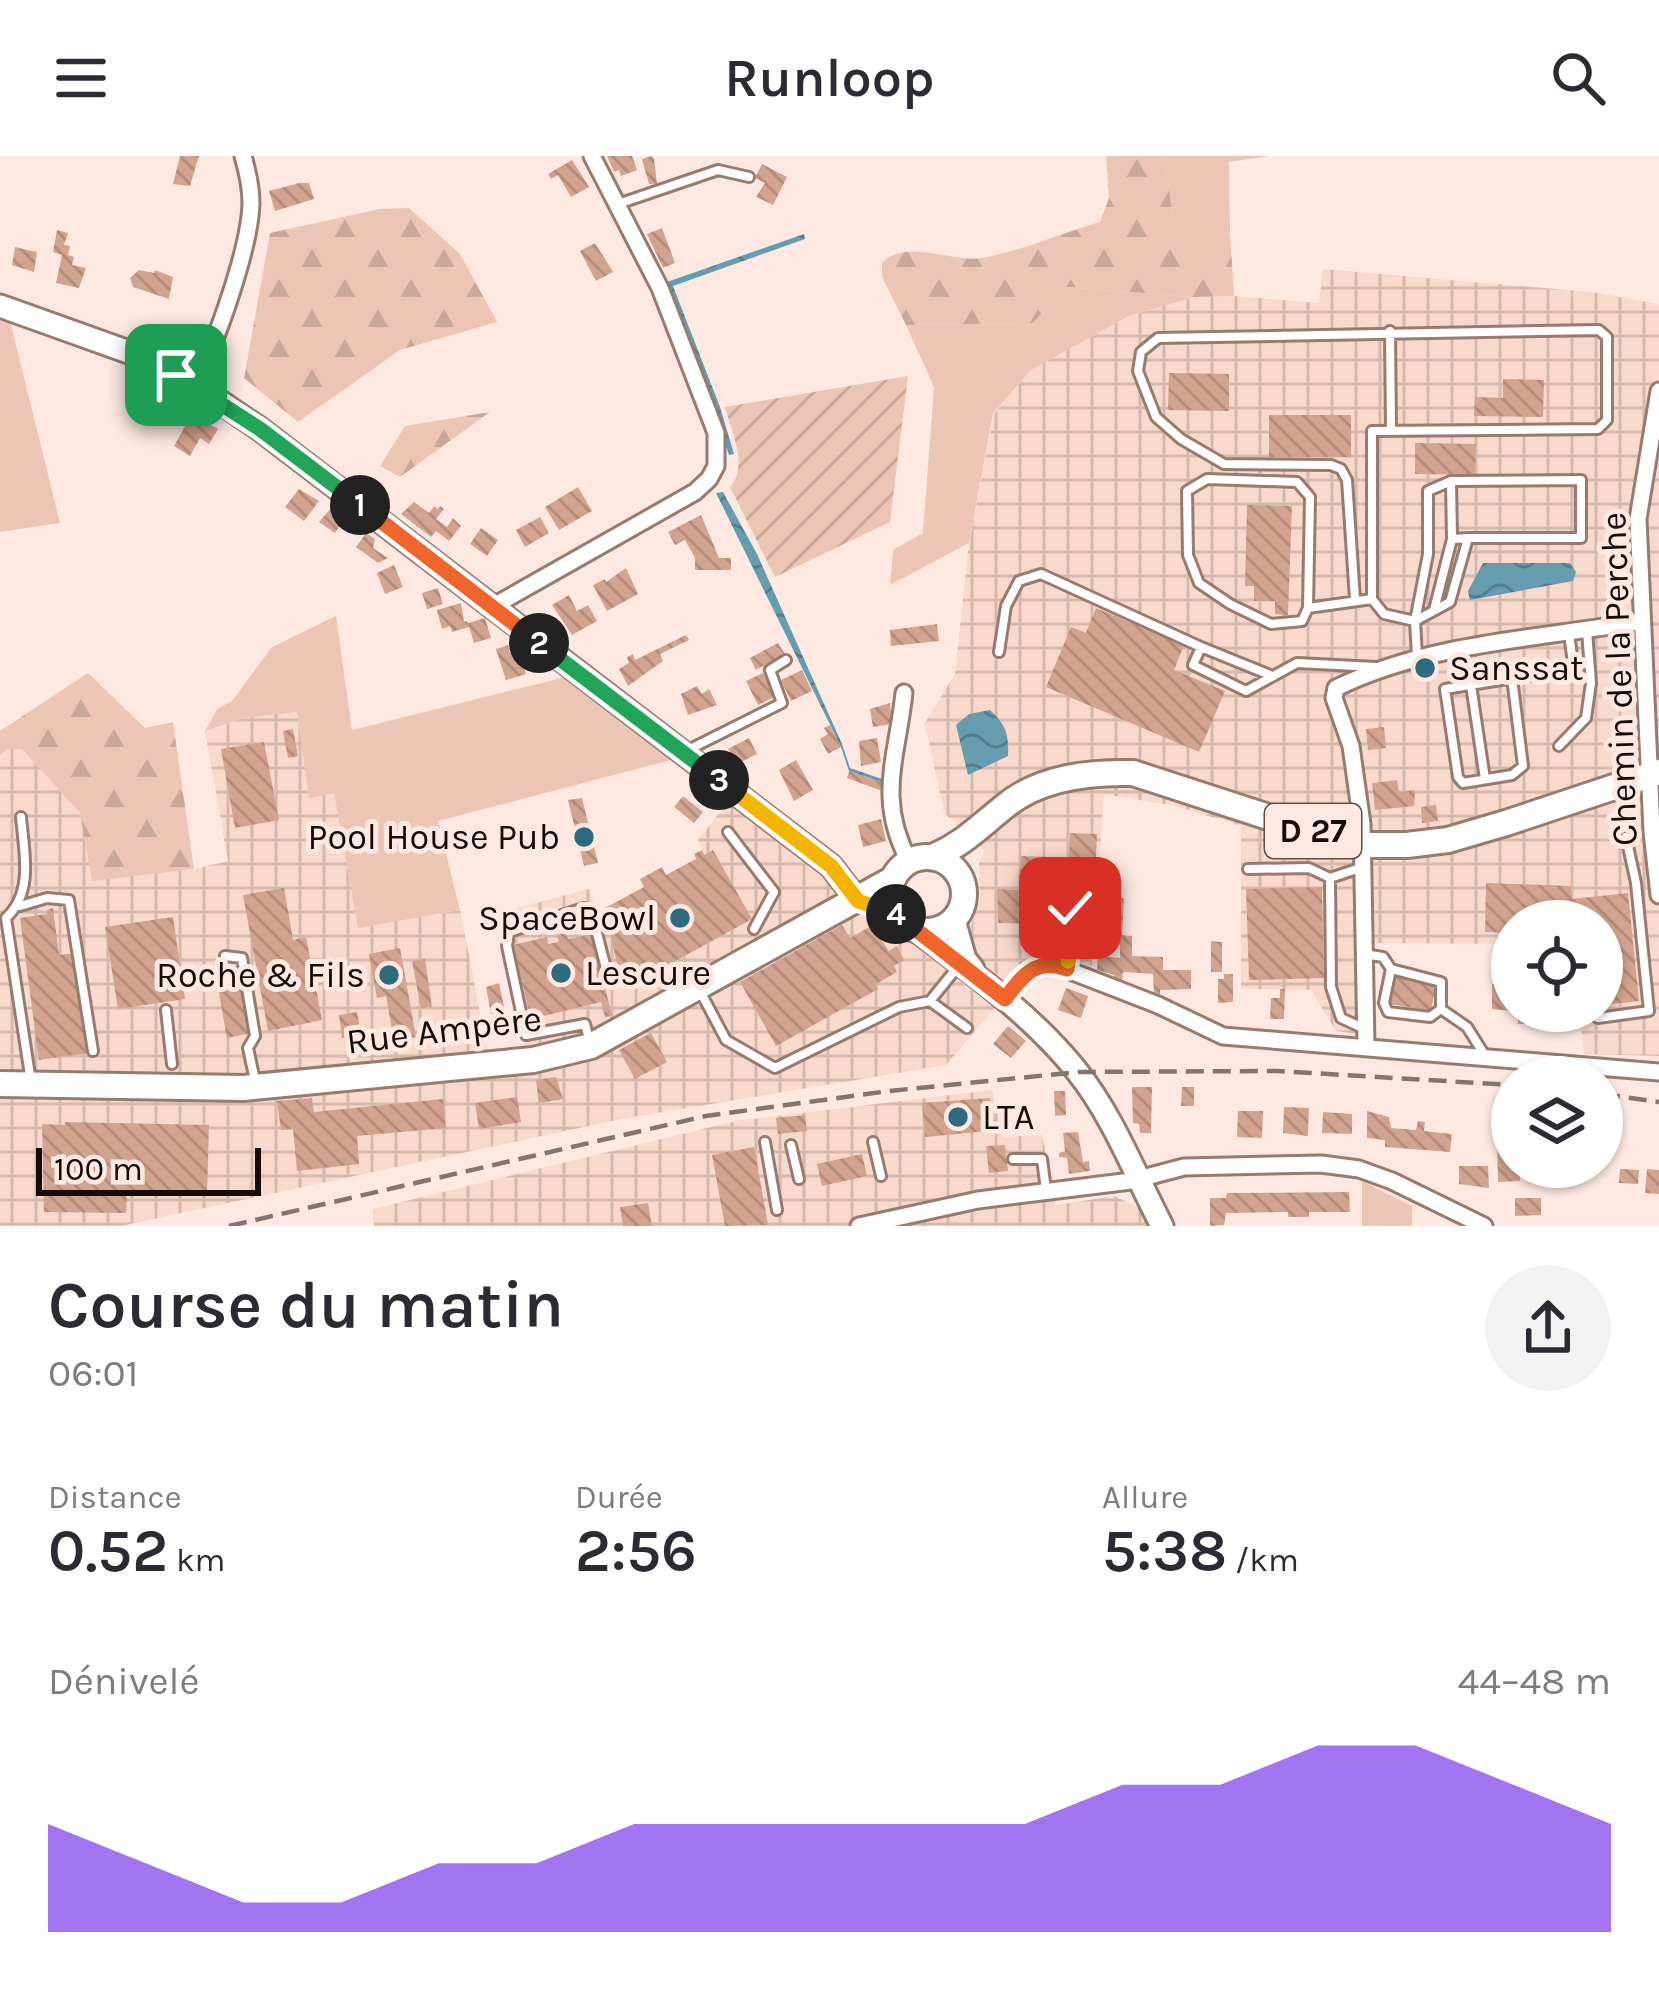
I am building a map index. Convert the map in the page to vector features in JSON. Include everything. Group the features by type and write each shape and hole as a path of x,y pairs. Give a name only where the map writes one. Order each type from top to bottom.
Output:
{"main road":[{"path":"0,306 79,331 194,384 260,429 831,866 858,901 894,911 962,961 1078,1072 1162,1226"},
{"name":"D 27","path":"959,875 980,832 1005,805 1034,789 1097,772 1133,773 1363,856 1448,840 1656,774"},
{"name":"D 27","path":"908,868 980,832"},
{"path":"831,866 874,878 944,861 959,875 964,898 954,920 962,961"},
{"path":"828,915 836,902 831,866"},
{"path":"894,911 890,901 908,868"},
{"name":"Rue Ampère","path":"0,1084 256,1086 530,1047 591,1046 858,901 908,868"},
{"path":"915,929 935,930 954,920"}],"street":[{"path":"194,384 246,240 251,202 243,156"},
{"path":"492,607 695,492 716,466 716,433 660,287 592,156"},
{"name":"Chemin de la Perche","path":"1659,391 1638,519 1641,621 1656,774 1659,895"},
{"path":"1366,1038 1363,856 1351,746 1334,698 1336,688 1378,667 1417,656 1641,621"},
{"path":"904,693 888,799 908,868"},
{"path":"1005,999 1027,971 1043,964 1158,1005 1223,1036 1366,1038 1659,1072"},
{"path":"864,1226 978,1200 1184,1167 1321,1164 1359,1169 1484,1226"}],"lane":[{"path":"617,205 718,170 749,177"},
{"path":"1355,599 1347,480 1341,470 1331,465 1225,464 1181,439 1156,417 1138,371 1141,352 1158,338 1599,330 1607,337 1607,420 1598,429 1372,431 1372,599 1384,614 1415,621 1450,602 1468,538"},
{"path":"1390,331 1391,431"},
{"path":"1208,479 1297,482 1310,497 1308,608 1302,621 1271,624 1199,583 1188,555 1187,491 1208,479"},
{"path":"1417,656 1415,621 1428,554 1428,491 1451,481 1581,480 1582,538 1452,539"},
{"path":"1434,610 1452,539 1451,481"},
{"path":"999,652 1006,606 1019,581 1041,574 1270,675"},
{"path":"1308,608 1372,599"},
{"path":"1559,746 1586,718 1591,683 1587,630"},
{"path":"1512,678 1523,766 1512,775 1462,783 1457,777 1445,689 1512,678 1564,670 1573,663 1569,633"},
{"path":"1202,647 1193,665 1246,691 1297,664 1378,667"},
{"path":"682,752 782,703 770,670 786,661"},
{"path":"1471,685 1485,779"},
{"path":"20,906 26,872 21,817"},
{"path":"728,832 774,892 754,929"},
{"path":"1623,1015 1649,1011 1636,883 1626,837"},
{"path":"1330,878 1363,856"},
{"path":"1248,869 1309,868 1330,878"},
{"path":"1330,878 1331,987 1341,1018 1366,1038"},
{"path":"32,1084 6,918 20,906 46,898 69,900 93,1051"},
{"path":"530,1047 507,946 509,932 584,908 593,918 607,972"},
{"path":"1067,969 1070,908"},
{"path":"1028,931 1043,964"},
{"path":"1364,954 1383,957 1391,969 1441,982 1441,1009"},
{"path":"225,956 242,958 255,1036 248,1048 256,1086"},
{"path":"698,988 726,1040 775,1068 899,1007 930,1001 962,961"},
{"path":"1391,969 1384,1003 1388,1012 1430,1017 1441,1009"},
{"path":"930,1001 967,1028"},
{"path":"1441,1009 1467,1028 1485,1055"},
{"path":"166,1010 172,1064"},
{"path":"765,1142 777,1210"},
{"path":"873,1142 880,1176"},
{"path":"791,1145 799,1179"},
{"path":"1013,1159 1042,1159 1046,1192"}],"shaded area":[{"path":"1323,269 1591,292 1659,304 1659,1056 1584,1054 1581,1032 1623,1032 1623,900 1491,900 1491,944 1374,943 1374,1036 1336,1031 1311,990 1241,989 1241,826 1175,806 1104,794 1091,973 1047,955 1015,967 1002,981 973,956 971,926 980,899 979,862 985,851 944,813 925,723 955,674 969,543 994,414 1031,370 1129,316 1194,297 1319,303"},
{"path":"297,711 309,797 334,792 358,927 460,910 488,1053 524,1047 497,913 589,889 597,914 704,855 698,840 728,802 995,1008 946,1065 621,1119 121,1226 0,1226 0,755 6,749 22,749 80,813 92,880 194,869 228,861 205,731 244,718"},
{"path":"992,1090 1003,1137 1042,1135 1056,1205 1115,1196 1140,1209 1149,1226 374,1226 373,1209 736,1121"}],"green space":[{"path":"1106,156 1165,156 1177,252 1230,232 1234,296 1066,287 1033,323 906,325 882,277 882,262 905,252 982,258 1100,222 1109,198"},
{"path":"1165,156 1270,156 1229,162 1230,232 1177,253"},
{"path":"409,208 460,254 497,322 400,350 298,422 244,378 270,233 380,209"},
{"path":"1066,287 1194,297 1129,316 1031,370 993,414 969,543 890,585 893,550 923,533 934,387 906,325 1033,323"},
{"path":"0,318 10,321 60,523 0,532"},
{"path":"908,376 890,522 775,577 730,487 738,459 725,407"},
{"path":"490,412 400,477 380,466 405,426"},
{"path":"336,616 352,730 566,677 675,759 438,821 460,910 358,928 334,793 309,798 297,712 244,718 205,731 218,708 232,701 272,647"},
{"path":"88,673 145,728 173,722 194,869 92,881 80,813 22,749 7,749 0,755 0,731"},
{"path":"1362,1181 1412,1206 1412,1226 1362,1226"}],"water":[{"path":"804,234 805,239 673,286 720,407 734,454 729,455 667,282"},
{"path":"723,492 757,554 850,768 881,782 849,771 716,493"},
{"path":"1483,563 1570,563 1576,572 1573,581 1470,600 1468,591"},
{"path":"990,710 1005,730 1008,756 968,775 956,725 969,714"}],"building":[{"path":"180,156 199,156 190,186 173,184"},
{"path":"607,156 632,156 637,170 621,176"},
{"path":"652,156 657,184 649,184 642,159"},
{"path":"572,160 589,187 571,197 558,175 551,179 548,174"},
{"path":"762,164 787,177 773,205 756,197 765,183 755,178"},
{"path":"309,183 314,199 275,211 269,191"},
{"path":"662,228 675,263 663,268 647,234"},
{"path":"57,230 68,233 64,245 70,246 72,265 86,268 79,288 56,283 62,255 53,252"},
{"path":"595,243 613,272 596,281 580,251"},
{"path":"15,247 37,252 34,272 12,265"},
{"path":"139,270 173,277 169,299 133,287 130,278"},
{"path":"133,372 154,384 145,399 125,388"},
{"path":"1169,373 1229,374 1229,411 1168,410"},
{"path":"1503,379 1544,380 1543,417 1474,416 1475,397 1503,398"},
{"path":"192,414 218,429 209,444 200,438 190,456 174,446"},
{"path":"1269,415 1351,415 1351,457 1269,457"},
{"path":"1415,443 1476,444 1475,475 1415,474"},
{"path":"578,487 592,511 559,530 545,507"},
{"path":"299,489 319,501 304,521 285,507"},
{"path":"414,502 429,513 440,506 444,509 436,519 447,527 453,518 461,526 449,541 436,531 431,537 401,514"},
{"path":"1247,505 1292,506 1288,615 1275,614 1275,601 1254,601 1254,586 1245,586"},
{"path":"332,507 345,517 335,533 319,522"},
{"path":"701,515 719,558 731,558 731,570 695,570 695,558 685,540 675,545 668,532"},
{"path":"540,517 549,533 525,547 516,530"},
{"path":"481,528 498,540 487,556 470,544"},
{"path":"366,533 375,539 373,548 388,558 378,563 356,547"},
{"path":"394,565 403,587 385,594 377,573"},
{"path":"626,568 638,594 607,611 593,585"},
{"path":"438,588 443,604 427,609 422,593"},
{"path":"569,595 577,611 588,605 597,621 572,635 552,605"},
{"path":"461,603 469,627 452,632 450,626 442,629 437,610"},
{"path":"1096,608 1184,645 1174,670 1225,691 1199,752 1046,687 1071,627 1086,633"},
{"path":"485,618 491,638 474,643 468,623"},
{"path":"937,624 939,641 891,646 890,630"},
{"path":"686,635 689,640 660,654 663,661 628,686 619,669 629,663 627,657 633,654 635,660"},
{"path":"778,643 785,654 756,670 750,658"},
{"path":"508,645 510,653 519,650 526,674 506,680 496,649"},
{"path":"802,670 812,691 791,701 781,680"},
{"path":"763,673 776,696 758,705 746,681"},
{"path":"697,686 702,694 709,689 717,705 688,715 681,694"},
{"path":"890,703 892,724 873,727 870,709"},
{"path":"830,725 841,747 828,754 820,739 828,734 824,728"},
{"path":"1384,727 1386,748 1368,750 1366,729"},
{"path":"293,729 298,756 288,758 283,731"},
{"path":"749,738 757,754 739,763 728,749"},
{"path":"877,738 881,762 861,766 859,741"},
{"path":"264,742 279,820 235,828 221,749"},
{"path":"796,760 813,790 794,801 779,770"},
{"path":"849,771 881,782 882,791 847,778"},
{"path":"1397,780 1399,792 1415,790 1414,806 1375,810 1372,783"},
{"path":"683,796 703,812 694,823 674,807"},
{"name":"Pool House Pub","path":"582,798 598,863 584,866 568,800"},
{"path":"1436,805 1438,821 1422,823 1421,807"},
{"path":"881,819 886,841 863,847 858,825"},
{"path":"1070,833 1097,834 1094,901 1067,900"},
{"name":"SpaceBowl","path":"702,850 704,855 713,850 752,919 630,986 617,964 605,908 644,887 640,879 662,867 666,875 696,859 694,854"},
{"path":"1021,856 1048,857 1045,914 1032,914 1032,924 998,923 997,889 1019,890"},
{"path":"1486,883 1571,886 1572,899 1628,893 1639,1001 1623,1003 1623,900 1491,900 1491,932 1485,932"},
{"path":"1322,887 1324,978 1249,980 1246,889"},
{"path":"284,888 293,940 306,937 322,1020 268,1031 243,895"},
{"path":"1111,898 1124,898 1122,935 1132,936 1132,956 1163,957 1163,970 1191,970 1191,989 1160,990 1160,998 1154,995 1153,974 1123,972 1122,986 1114,984 1114,975 1097,970 1098,956 1120,958 1120,945 1112,945"},
{"path":"53,908 59,955 75,953 89,1053 39,1060 20,918 47,914"},
{"path":"173,917 185,999 118,1009 105,927"},
{"path":"842,925 850,938 871,926 889,951 897,946 904,960 894,966 897,972 876,984 878,989 776,1046 740,982"},
{"name":"Lescure","path":"566,933 568,939 592,934 612,1016 605,1017 601,1002 531,1019 513,945 547,937 548,944 559,942 557,935"},
{"path":"1211,941 1222,942 1222,972 1211,972"},
{"name":"Roche & Fils","path":"400,948 416,1037 394,1041 386,996 377,998 369,954"},
{"path":"425,959 432,1007 421,1008 412,961"},
{"path":"238,966 252,1033 227,1038 215,971"},
{"path":"1224,974 1233,974 1233,1002 1218,1003 1218,979 1224,979"},
{"path":"1395,977 1436,984 1431,1011 1390,1004"},
{"path":"499,983 505,1011 491,1014 486,987"},
{"path":"1066,988 1088,996 1081,1018 1058,1010"},
{"path":"1280,989 1285,989 1284,1019 1270,1019 1271,998 1280,998"},
{"path":"357,1012 361,1036 342,1038 339,1015"},
{"path":"1008,1026 1026,1041 1011,1058 993,1044"},
{"path":"651,1033 667,1062 635,1079 619,1050"},
{"path":"556,1077 563,1099 539,1103 536,1080"},
{"path":"1132,1087 1152,1087 1151,1133 1140,1133 1139,1124 1133,1123"},
{"path":"1182,1087 1194,1087 1194,1106 1181,1106"},
{"path":"1054,1091 1065,1091 1066,1115 1055,1116"},
{"path":"517,1097 521,1122 479,1129 475,1103"},
{"path":"312,1098 314,1112 443,1099 446,1128 357,1136 359,1164 297,1171 293,1129 281,1130 277,1101"},
{"name":"LTA","path":"990,1098 997,1130 925,1137 922,1103"},
{"path":"1284,1107 1309,1108 1308,1136 1283,1133"},
{"path":"1238,1111 1263,1111 1262,1138 1237,1137"},
{"path":"1367,1111 1389,1117 1391,1128 1416,1130 1418,1121 1425,1122 1424,1131 1452,1134 1450,1152 1385,1147 1385,1140 1367,1138"},
{"path":"1323,1112 1352,1114 1352,1134 1322,1133"},
{"path":"805,1115 807,1131 778,1134 776,1118"},
{"path":"42,1124 209,1125 207,1194 127,1192 126,1213 44,1212"},
{"path":"1078,1132 1083,1162 1089,1161 1090,1171 1069,1174 1067,1158 1059,1157 1065,1151 1063,1133"},
{"path":"1005,1145 1008,1171 989,1173 986,1146"},
{"path":"754,1147 768,1225 725,1226 712,1155"},
{"path":"862,1154 867,1176 822,1186 817,1164"},
{"path":"1459,1166 1488,1166 1489,1188 1459,1184"},
{"path":"1623,1169 1639,1170 1638,1184 1623,1183"},
{"path":"1647,1169 1659,1170 1659,1194 1645,1193"},
{"path":"1349,1192 1350,1212 1309,1212 1309,1217 1288,1217 1288,1212 1226,1213 1224,1225 1210,1226 1210,1198 1226,1198 1227,1193"},
{"path":"1515,1198 1541,1198 1541,1215 1515,1216"},
{"path":"648,1203 652,1226 623,1226 620,1207"}],"railway":[{"path":"229,1226 706,1116 889,1091 1078,1072 1277,1071 1491,1084"},
{"path":"1623,1097 1659,1102"}],"place":[{"name":"Sanssat","path":"1425,668"},
{"name":"Pool House Pub","path":"584,837"},
{"name":"SpaceBowl","path":"680,918"},
{"name":"Lescure","path":"561,973"},
{"name":"Roche & Fils","path":"389,975"},
{"name":"LTA","path":"958,1117"}],"route":[{"path":"176,375 260,429 831,866 858,901 894,911 1005,999 1027,971 1043,964 1067,969 1070,908"}]}
